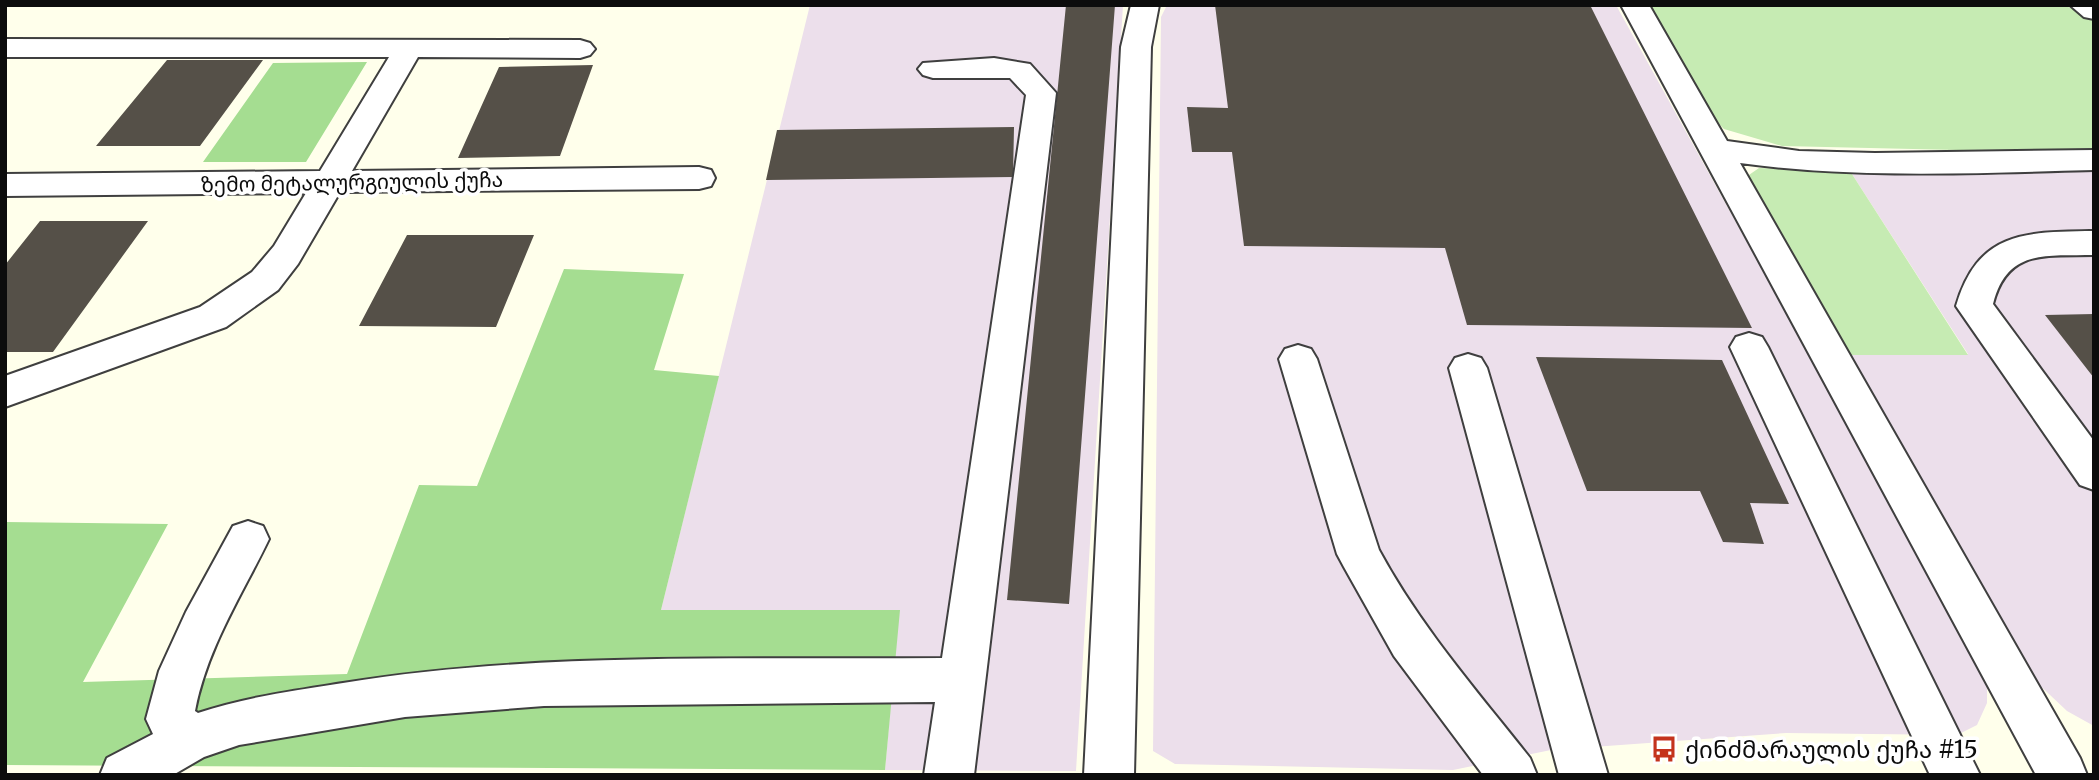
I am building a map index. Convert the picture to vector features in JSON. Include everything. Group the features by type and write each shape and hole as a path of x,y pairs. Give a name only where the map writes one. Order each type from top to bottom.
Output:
{"street":[{"path":"1109,775 1136,47 1144,5"},
{"path":"1635,5 2063,775"},
{"path":"2084,5 2094,11"},
{"path":"11,54 409,48 580,49"},
{"path":"5,392 213,317 265,281 286,255 409,48"},
{"path":"933,69 994,67 1019,70 1041,93 949,775"},
{"path":"1716,150 1799,161 1875,163 2094,160"},
{"name":"ზემო მეტალურგიულის ქუჩა","path":"5,186 699,178"},
{"path":"2094,243 2044,244 2014,249 1995,261 1976,293 1974,306 2094,474"},
{"path":"1749,347 1956,775"},
{"path":"1298,359 1359,554 1372,583 1392,614 1513,775"},
{"path":"1468,368 1584,775"},
{"path":"191,739 170,719 173,692 189,654 248,539"},
{"path":"124,775 191,739 239,722 405,695 544,684 960,680"}],"shaded area":[{"path":"810,5 1123,5 1076,771 885,770 899,610 661,610"},
{"path":"1167,5 1616,5 1987,677 1987,703 1977,725 1957,735 1786,733 1551,750 1453,770 1175,764 1153,751 1161,17"},
{"path":"2094,168 2094,726 2067,711 2030,676 1841,355 1968,354 1850,171"}],"green space":[{"path":"1653,5 2064,5 2094,19 2094,149 1957,150 1782,146 1724,129 1713,118 1651,10"},
{"path":"367,62 306,162 203,162 273,63"},
{"path":"1759,168 1850,171 1968,355 1841,355 1746,177"},
{"path":"564,269 684,274 654,370 719,376 661,610 900,610 885,770 5,765 5,522 168,524 83,682 347,674 419,485 477,486"}],"building":[{"path":"1066,5 1115,5 1069,604 1007,600"},
{"path":"1215,5 1590,5 1752,328 1467,325 1445,248 1244,246 1232,152 1192,152 1187,107 1228,108"},
{"path":"167,60 263,60 200,146 96,146"},
{"path":"593,65 560,156 458,158 499,67"},
{"path":"1014,127 1013,177 766,180 777,130"},
{"path":"40,221 148,221 53,352 5,352 5,265"},
{"path":"407,235 534,235 496,327 359,326"},
{"path":"2094,314 2094,378 2045,315"},
{"path":"1536,357 1722,360 1789,504 1750,503 1764,544 1723,542 1700,491 1587,491"}],"place":[{"name":"ქინძმარაულის ქუჩა #15","path":"1664,749"}]}
